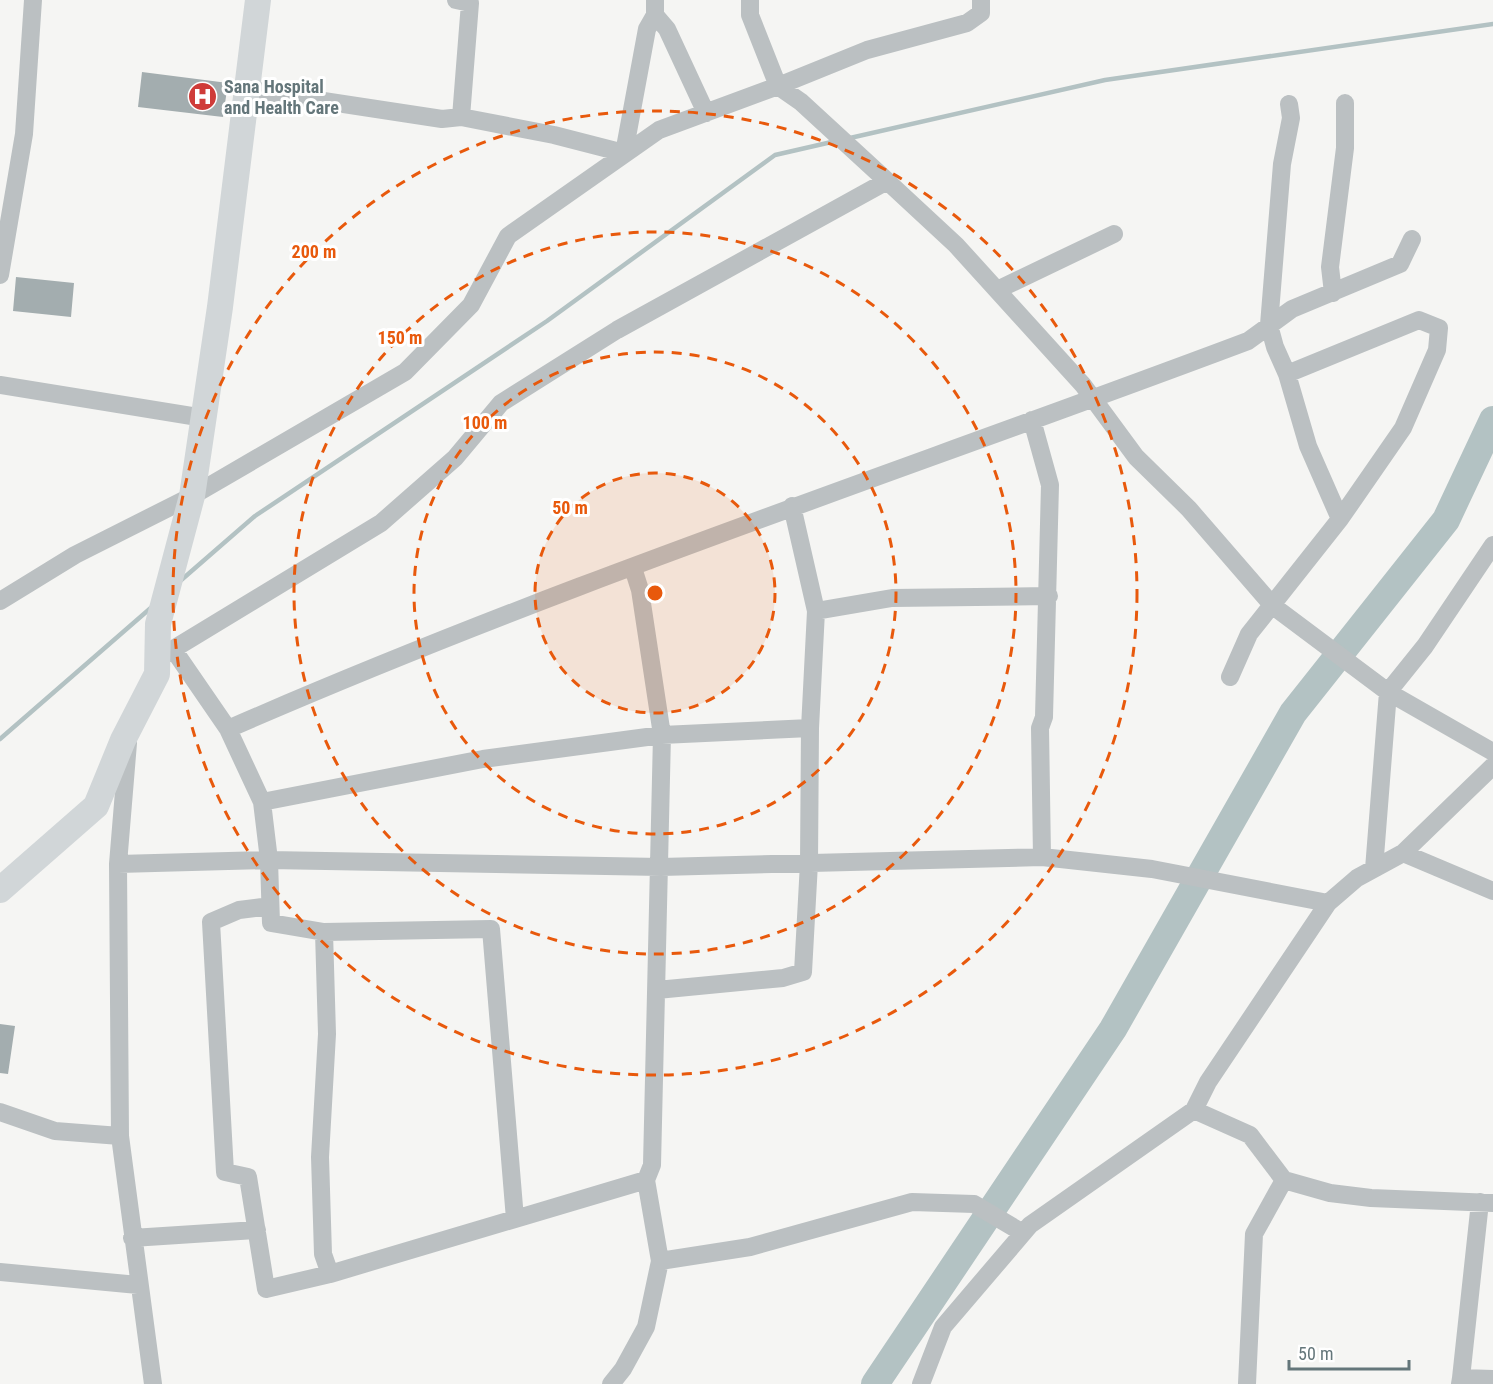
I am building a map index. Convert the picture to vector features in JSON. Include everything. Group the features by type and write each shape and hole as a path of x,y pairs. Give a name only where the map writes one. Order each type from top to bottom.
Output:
{"street":[{"path":"0,275 24,134 33,0"},
{"path":"258,0 245,89 220,307 192,496 177,545 158,624 165,654 228,729 262,802 271,923 324,932 491,929 515,1219"},
{"path":"456,0 470,3 460,117"},
{"path":"750,0 750,15 778,86 801,102 957,245 1093,399 1136,457 1189,509 1272,606 1388,692 1493,752"},
{"path":"0,601 75,555 192,496 405,372 471,305 508,236 659,130 867,50 967,23 981,13 981,0"},
{"path":"624,153 647,29 655,7"},
{"path":"655,7 706,113"},
{"path":"245,89 442,119 460,117 554,135 624,153"},
{"path":"1333,293 1330,267 1345,148 1345,103"},
{"path":"1289,104 1291,118 1282,164 1269,325 1275,347 1287,374 1308,446 1340,519"},
{"path":"0,890 96,806 129,728 165,654 381,524 455,458 501,403 617,330 886,181"},
{"path":"997,290 1114,234"},
{"path":"228,729 348,676 792,506 1093,399 1248,341 1292,309 1400,264 1412,239"},
{"path":"1230,677 1249,634 1340,519 1403,428 1437,350 1439,328 1419,320 1287,374"},
{"path":"0,385 204,418"},
{"path":"1032,420 1050,485 1049,596 1044,717 1040,728 1042,857"},
{"path":"657,990 783,978 803,972 809,863 810,728 816,611 792,506"},
{"path":"1374,869 1388,692 1425,645 1493,545"},
{"path":"611,1384 623,1369 646,1327 660,1261 646,1180 652,1165 661,867 662,735 640,590 633,568"},
{"path":"816,611 892,598 1049,596"},
{"path":"129,728 118,864 120,1137 138,1286 153,1384"},
{"path":"262,802 483,759 662,735 810,728"},
{"path":"921,1384 944,1327 1030,1225 1194,1110 1208,1082 1328,903 1357,878 1403,853 1493,766"},
{"path":"1403,853 1493,891"},
{"path":"118,864 268,860 661,867 1042,857 1152,869 1328,903"},
{"path":"270,906 239,910 211,922 225,1172 248,1177 266,1289 330,1274 646,1180"},
{"path":"324,932 327,1034 320,1157 323,1254 330,1274"},
{"path":"1194,1110 1250,1135 1284,1180 1330,1193 1371,1198 1486,1202 1461,1381 1493,1379"},
{"path":"0,1112 56,1131 120,1137"},
{"path":"1247,1384 1254,1234 1284,1180"},
{"path":"660,1261 750,1247 912,1202 974,1204 1023,1233"},
{"path":"132,1238 257,1230"},
{"path":"0,1272 138,1286"}],"building":[{"path":"142,72 228,83 223,117 138,107"},
{"path":"16,277 74,283 71,317 13,311"},
{"path":"0,1024 15,1026 8,1074 0,1073"}],"waterway":[{"path":"850,138 1105,80 1493,24"},
{"path":"179,582 255,516 547,321 775,155 836,141"},
{"path":"875,1384 1113,1029 1293,713 1446,520 1493,420"},
{"path":"0,739 153,606"}],"place":[{"name":"Sana Hospital and Health Care","path":"203,97"}]}
